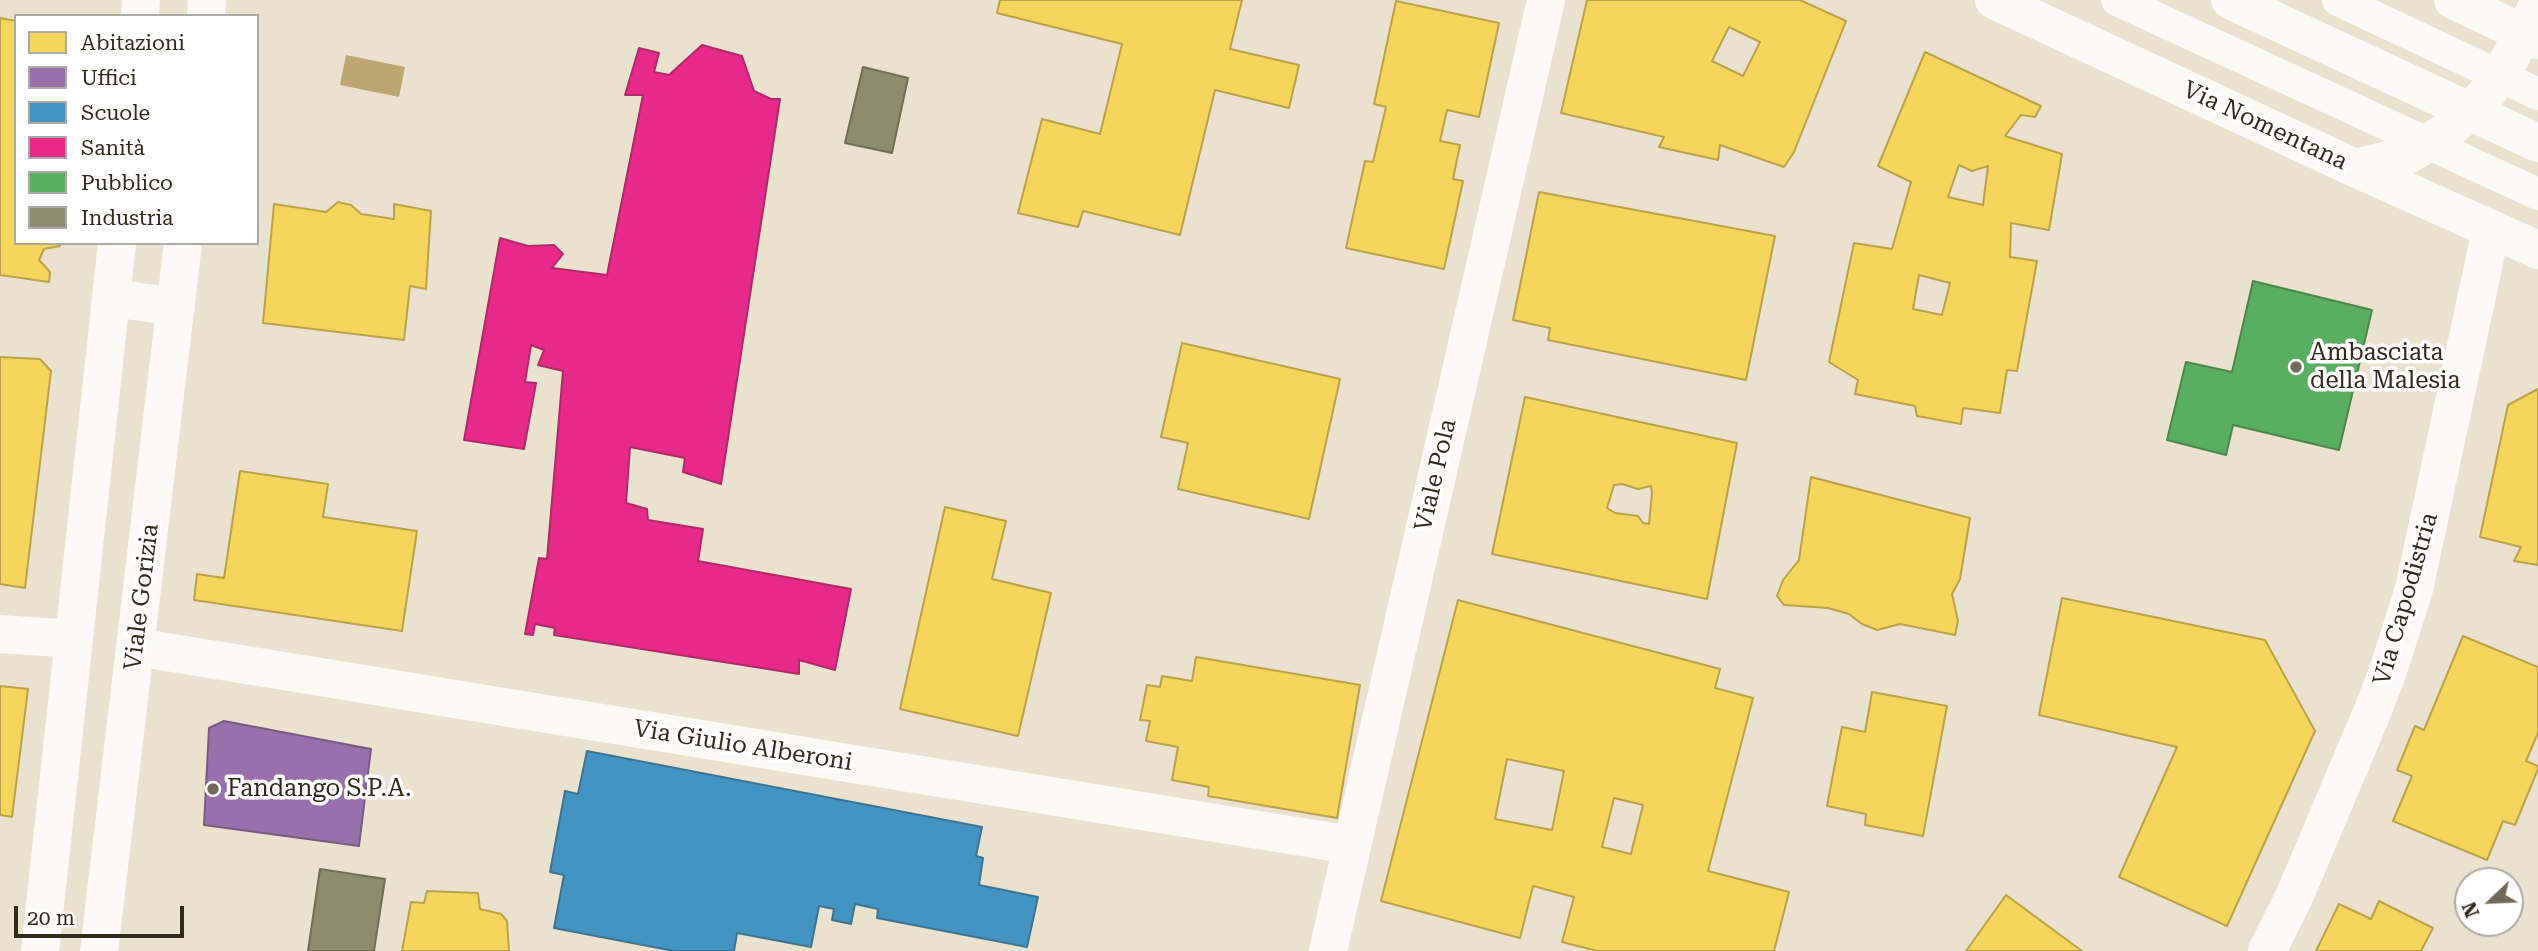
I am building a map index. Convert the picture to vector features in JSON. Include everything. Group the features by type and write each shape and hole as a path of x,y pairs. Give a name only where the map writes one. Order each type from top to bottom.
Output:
{"street":[{"name":"Viale Pola","path":"1328,951 1546,0"},
{"name":"Via Nomentana","path":"1994,0 2538,250"},
{"path":"2230,0 2538,143"},
{"path":"2355,168 2406,156 2428,144 2469,112 2534,26 2453,0"},
{"name":"Via Capodistria","path":"2267,951 2294,897 2371,715 2414,589 2491,230"},
{"path":"40,951 117,245"},
{"name":"Viale Gorizia","path":"99,951 183,245"},
{"path":"112,298 176,307"},
{"path":"0,634 74,639"},
{"name":"Via Giulio Alberoni","path":"136,647 1351,845"}],"lane":[{"path":"2117,0 2538,194"},
{"path":"2338,0 2538,94"}],"shaded area":[{"path":"346,55 405,67 399,97 340,85"}],"building: Abitazioni":[{"path":"1000,0 1242,0 1230,49 1299,65 1289,108 1215,90 1180,235 1083,211 1078,227 1018,213 1042,119 1100,134 1122,44 997,13"},
{"path":"1587,0 1800,0 1846,21 1794,152 1784,167 1720,145 1718,160 1659,147 1664,137 1561,113","holes":["1729,27 1760,42 1743,76 1712,61"]},
{"path":"1396,1 1499,23 1479,117 1447,110 1440,141 1460,145 1453,179 1463,181 1444,269 1346,248 1365,161 1373,162 1386,107 1374,104"},
{"path":"0,18 14,21 14,245 60,246 44,249 39,260 50,272 49,282 0,275"},
{"path":"1925,52 2041,106 2035,117 2021,115 2005,136 2062,154 2049,230 2011,223 2010,257 2037,261 2017,371 2007,370 2000,413 1963,408 1961,424 1917,416 1915,406 1855,394 1858,380 1829,362 1854,243 1892,249 1911,182 1878,166","holes":["1959,165 1972,171 1988,166 1983,205 1948,197","1919,275 1950,283 1942,315 1913,309"]},
{"path":"1539,192 1775,236 1746,380 1548,340 1550,328 1513,320"},
{"path":"338,202 351,205 361,214 394,219 394,204 431,211 426,289 410,286 404,340 263,323 274,204 326,212"},
{"path":"1182,343 1340,379 1309,519 1178,489 1188,443 1161,437"},
{"path":"0,357 40,359 51,371 25,588 0,584"},
{"path":"2538,389 2538,565 2514,561 2521,547 2480,537 2508,405"},
{"path":"1525,397 1737,443 1707,599 1492,554","holes":["1622,484 1638,489 1651,486 1649,524 1643,523 1638,516 1615,513 1607,508 1614,485"]},
{"path":"240,471 328,484 323,517 417,531 402,631 194,600 197,574 224,578"},
{"path":"1811,477 1970,518 1960,579 1952,594 1958,621 1955,635 1900,624 1877,630 1862,624 1849,614 1828,608 1784,605 1777,596 1783,580 1799,560"},
{"path":"945,507 1006,521 992,579 1051,593 1018,736 900,709"},
{"path":"2062,598 2265,640 2315,731 2227,926 2119,877 2177,747 2039,715"},
{"path":"1458,600 1720,669 1715,688 1753,698 1708,871 1789,892 1774,951 1597,951 1562,942 1574,897 1533,886 1520,938 1381,901","holes":["1507,759 1564,771 1552,830 1495,819","1614,798 1643,805 1631,854 1602,847"]},
{"path":"2463,636 2538,667 2538,733 2526,761 2538,766 2538,769 2515,825 2503,821 2487,860 2393,821 2412,776 2397,770 2415,726 2424,730"},
{"path":"1196,657 1360,685 1337,818 1208,796 1209,787 1172,780 1178,747 1146,741 1150,721 1140,720 1147,685 1160,687 1162,676 1192,681"},
{"path":"0,686 28,689 12,817 0,815"},
{"path":"1872,692 1947,706 1923,836 1865,825 1866,814 1827,806 1842,727 1865,732"},
{"path":"427,891 478,893 480,909 501,914 507,921 509,951 402,951 411,902 424,903"},
{"path":"2006,895 2082,951 1966,951"},
{"path":"2379,901 2433,928 2421,951 2316,951 2339,904 2371,919"}],"building: Uffici":[{"path":"224,721 371,749 359,846 204,825 209,728"}],"building: Scuole":[{"path":"587,751 982,827 976,856 983,858 979,885 1038,897 1027,947 877,918 878,909 855,904 851,924 832,920 834,909 819,906 811,947 737,933 734,951 674,951 554,928 564,875 550,872 565,791 578,794"}],"building: Sanità":[{"path":"702,45 742,56 754,91 771,99 780,99 721,484 683,472 685,458 630,447 626,503 647,509 648,520 703,529 698,561 851,589 835,670 799,660 799,674 554,635 555,628 535,624 533,635 525,634 539,558 547,559 563,371 538,365 544,350 531,345 525,382 536,383 524,449 464,440 500,238 528,246 554,245 563,254 552,268 607,275 643,95 625,95 639,48 659,53 654,72 669,75"}],"building: Pubblico":[{"name":"Ambasciata della Malesia","path":"2253,281 2372,310 2339,450 2233,425 2226,455 2167,440 2186,362 2232,372"}],"building: Industria":[{"path":"863,67 908,78 892,153 845,143"},
{"path":"320,869 385,879 374,951 308,951"}],"place":[{"name":"Ambasciata della Malesia","path":"2296,367"},
{"name":"Fandango S.P.A.","path":"213,789"}]}
